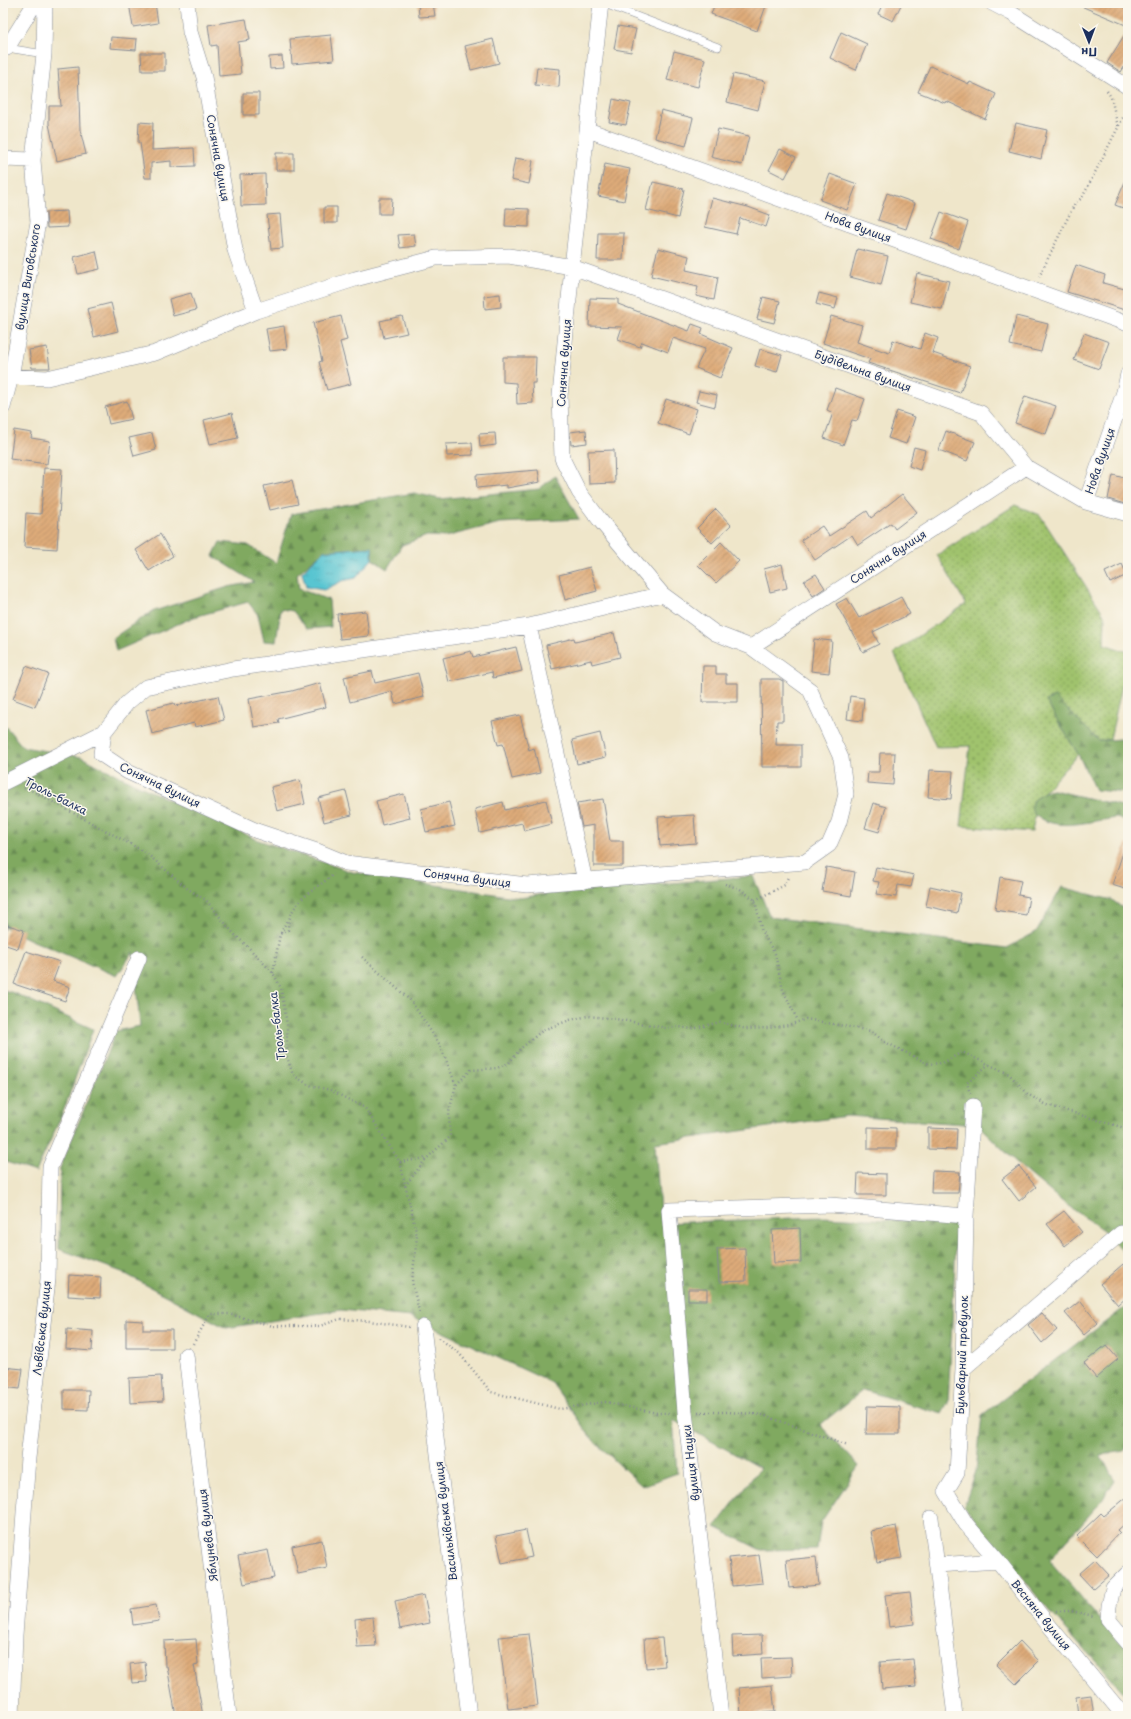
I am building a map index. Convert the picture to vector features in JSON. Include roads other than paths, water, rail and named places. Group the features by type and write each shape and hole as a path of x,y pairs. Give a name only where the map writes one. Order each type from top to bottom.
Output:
{"street":[{"path":"5,47 35,3"},
{"name":"вулиця Виговського","path":"3,407 7,377 38,222 33,160 44,54 45,3"},
{"name":"Сонячна вулиця","path":"187,3 190,32 204,77 235,250 256,311"},
{"name":"Сонячна вулиця","path":"104,732 101,754 128,772 257,832 317,851 346,863 527,885 805,862 829,845 839,822 846,794 841,758 810,690 751,647 715,633 662,594 579,492 562,458 560,396 572,267 602,3"},
{"path":"992,3 1014,8 1094,66 1128,87"},
{"name":"Нова вулиця","path":"588,130 1128,324"},
{"path":"3,159 33,160"},
{"path":"7,377 47,378 155,354 256,311 355,279 436,258 509,256 572,267"},
{"name":"Будівельна вулиця","path":"572,267 981,413 1026,467 1086,502 1128,514"},
{"name":"Нова вулиця","path":"1086,502 1124,392 1128,374"},
{"name":"Сонячна вулиця","path":"751,647 1026,467"},
{"path":"5,782 104,732 127,703 146,687 233,669 529,626 662,594"},
{"path":"529,626 585,881"},
{"name":"Львівська вулиця","path":"12,1716 28,1458 48,1279 50,1167 139,958"},
{"name":"Бульварний провулок","path":"946,1492 957,1473 963,1369 966,1216 973,1106"},
{"name":"вулиця Науки","path":"721,1716 685,1412 669,1210 830,1205 966,1216"},
{"path":"963,1369 1121,1233"},
{"name":"Васильківська вулиця","path":"423,1327 468,1716"},
{"name":"Яблунева вулиця","path":"186,1355 229,1716"},
{"name":"Весняна вулиця","path":"946,1492 966,1524 1124,1716"},
{"path":"930,1518 955,1716"},
{"path":"937,1566 998,1561"},
{"path":"1128,1573 1113,1588 1108,1606 1108,1619 1128,1643"}],"lane":[{"path":"602,3 718,47"},
{"path":"5,47 44,54"}],"water":[{"path":"372,547 372,559 356,578 342,581 324,590 306,587 302,572 324,551"}]}
